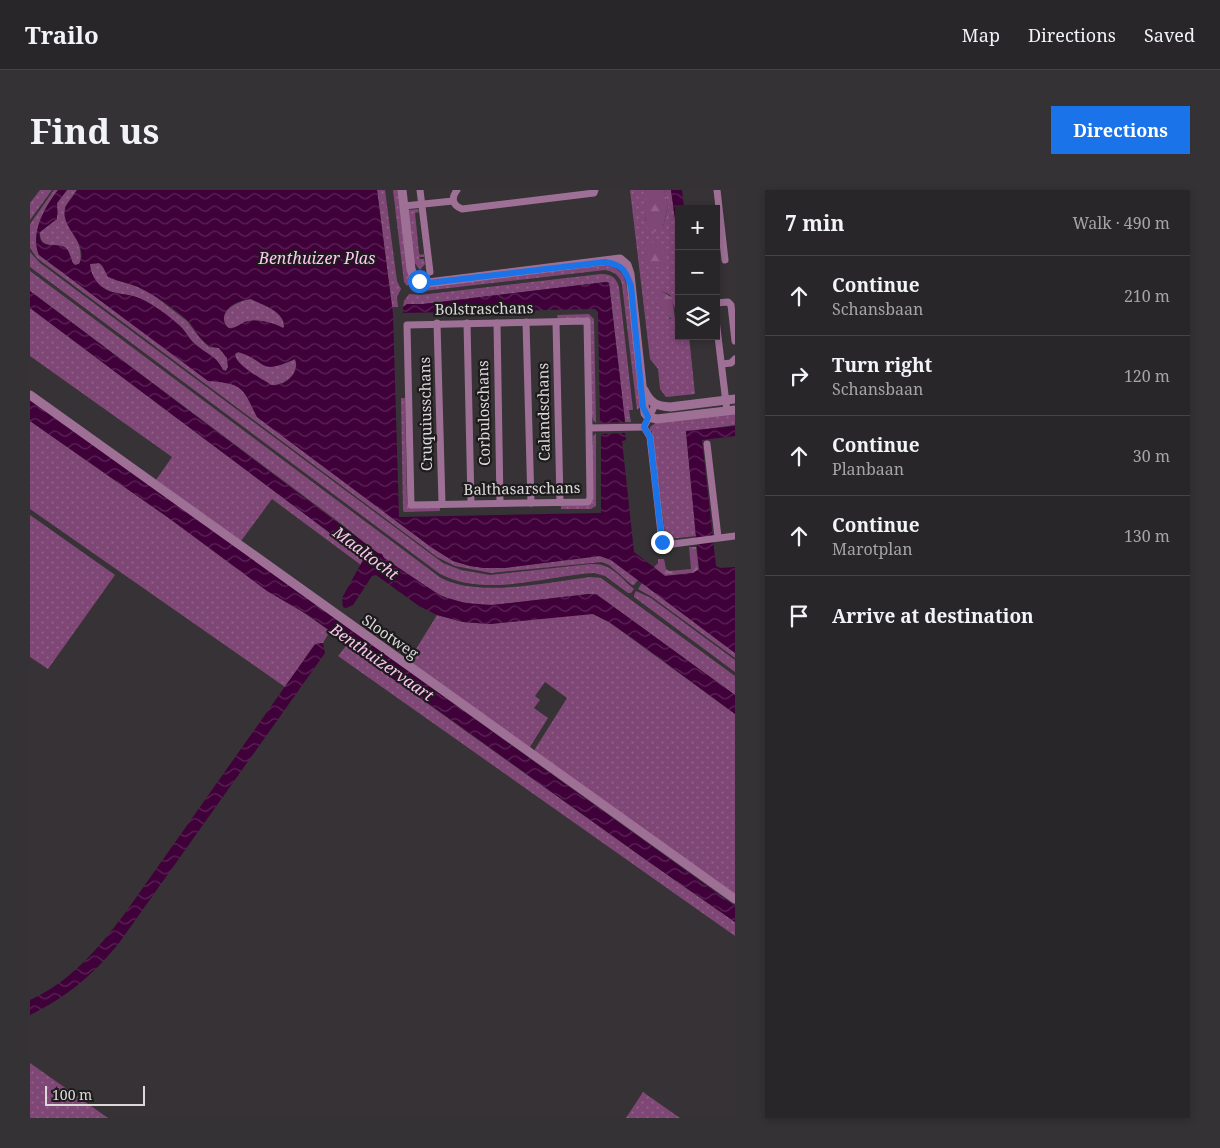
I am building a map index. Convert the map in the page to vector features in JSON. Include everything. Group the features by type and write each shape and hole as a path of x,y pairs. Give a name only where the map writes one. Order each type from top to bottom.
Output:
{"street":[{"path":"402,190 411,269 414,278 423,282 605,262 622,267 631,286 644,410 648,417 657,419 731,411 719,340"},
{"path":"420,190 430,272"},
{"path":"457,190 453,195 453,201 456,206 462,209 594,193 596,190"},
{"path":"717,190 718,205"},
{"path":"404,206 453,201"},
{"path":"720,242 725,260"},
{"path":"720,303 728,302 731,305 735,341"},
{"name":"Bolstraschans","path":"442,504 411,504 407,325 587,321 590,428"},
{"path":"526,322 531,502"},
{"name":"Calandschans","path":"556,322 560,502"},
{"path":"467,323 471,503"},
{"name":"Corbuloschans","path":"497,323 500,503"},
{"name":"Cruquiusschans","path":"437,324 442,504"},
{"path":"722,364 731,363 735,359"},
{"path":"641,384 647,396 655,405 670,407 730,400"},
{"name":"Slootweg","path":"30,395 735,899"},
{"path":"644,427 655,405"},
{"path":"590,428 644,427"},
{"path":"644,427 650,437 662,542 665,545 735,536"},
{"name":"Balthasarschans","path":"442,504 588,502 590,498 590,428"},
{"path":"707,444 717,538"}],"green space":[{"path":"40,190 52,190 30,220 30,203"},
{"path":"54,190 58,190 43,213 37,230 36,238 39,255 208,380 228,383 240,388 257,417 431,547 453,561 484,568 505,568 600,556 611,560 638,580 632,585 609,565 602,562 491,573 455,566 437,557 37,258 30,248 30,224"},
{"path":"67,190 77,190 65,207 79,244 81,259 79,264 75,265 71,257 57,246 44,243 40,236 40,232 58,214 57,203"},
{"path":"377,190 385,190 397,281 401,289 397,297 398,307 392,307"},
{"path":"393,190 398,190 410,283 407,286 404,282"},
{"path":"630,190 644,190 646,198 645,220 663,227 668,206 664,190 671,190 675,219 675,309 670,295 657,291 661,307 670,319 675,319 675,340 689,340 695,394 666,397 660,389 658,369 650,359"},
{"path":"644,190 664,190 668,205 663,227 654,232 647,228"},
{"path":"418,209 419,212 415,213 419,253 420,255 424,254 424,257 419,257 424,259 425,264 420,270 414,262 408,210"},
{"path":"651,241 660,248 667,258 668,266 664,269 654,265 646,256 645,248 647,242"},
{"path":"30,252 40,263 443,563 461,570 490,575 598,564 610,568 634,589 631,593 628,593 605,576 594,573 496,585 458,581 440,574 30,267"},
{"path":"99,263 115,280 136,286 152,294 187,321 209,347 219,348 227,358 228,367 226,371 161,310 139,298 106,290 99,285 93,277 90,264"},
{"path":"608,265 620,272 626,284 642,406 637,410 622,285 618,276 614,273 605,270 415,292 412,290 414,287 420,288"},
{"path":"30,271 441,578 457,584 494,588 535,585 590,577 601,578 735,676 735,695 596,594 479,605 451,600 428,589 384,558 30,291"},
{"path":"601,274 613,277 619,287 633,410 629,410 631,422 625,422 609,283 423,304 407,304 403,307 404,301 409,294 420,295"},
{"path":"657,291 662,291 672,298 674,320 661,308"},
{"path":"251,299 277,313 283,321 284,327 255,321 228,328 224,323 225,313 234,305"},
{"path":"30,308 362,557 361,565 272,499 241,541 156,480 172,457 30,356"},
{"path":"589,314 594,319 596,423 593,420 591,411 589,323 558,318 557,315"},
{"path":"238,352 269,366 283,364 295,359 295,369 286,381 271,385 239,363 235,354"},
{"path":"401,398 405,398 407,504 409,506 440,508 440,511 404,512 403,510"},
{"path":"735,413 735,425 686,432 696,536 669,539 665,534 650,427 657,422"},
{"path":"30,421 330,631 323,643 315,645 285,687 30,509"},
{"path":"596,433 596,506 591,509 561,509 561,506 589,504 592,445 593,436"},
{"path":"30,515 115,575 48,669 30,657"},
{"path":"689,547 696,547 699,570 693,573 665,576 654,567 658,563 658,559 664,559 666,569 669,571 691,569"},
{"path":"642,583 735,653 735,658 652,597 638,589"},
{"path":"636,591 651,598 735,660 735,672 634,597"},
{"path":"593,614 609,622 735,714 735,895 535,753 535,749 567,698 545,682 535,696 540,700 534,708 548,718 530,747 527,748 408,662 437,615 463,622 490,624"},
{"path":"346,646 735,922 735,936 338,656"},
{"path":"30,1063 108,1118 30,1118"},
{"path":"643,1092 680,1118 626,1118"}],"water":[{"name":"Benthuizer Plas","path":"58,190 67,190 57,203 57,219 40,232 40,238 45,244 66,248 75,265 79,264 82,256 81,249 69,228 64,214 66,206 77,190 377,190 393,314 399,517 601,513 601,434 625,433 626,440 622,441 634,552 665,576 693,573 699,569 686,431 735,426 735,436 702,440 716,566 720,568 735,567 735,653 611,560 600,556 505,568 484,568 453,561 431,547 257,417 240,388 208,381 39,255 36,238 37,230 43,213","holes":["99,263 108,277 138,287 157,297 175,310 186,319 203,341 212,347 219,348 227,358 228,367 226,371 161,310 139,298 106,290 102,287 94,277 90,264","251,299 277,313 281,317 284,327 253,320 233,328 228,327 224,319 230,307 238,302","238,352 268,367 295,359 296,369 294,374 282,384 271,385 239,363 235,354"]},
{"path":"671,190 682,190 684,205 675,205 675,219"},
{"path":"609,283 625,422 600,423 598,312 595,309 403,313 403,307 407,304 423,304"},
{"name":"Maaltocht","path":"30,291 378,553 382,554 384,558 441,596 465,603 492,605 596,594 735,695 735,714 635,640 609,622 593,614 490,624 463,622 437,615 419,606 376,575 372,576 353,605 346,608 343,607 342,598 363,560 362,557 30,308"},
{"name":"Benthuizervaart","path":"30,399 735,906 735,922 346,646 330,631 308,615 267,591 166,516 30,421"},
{"path":"323,643 325,653 119,943 89,975 68,993 30,1015 30,1000 58,984 82,964 113,929 315,644"}],"route":[{"path":"419,281 428,283 605,262 622,267 631,286 643,407 648,417 644,427 650,437 662,542"}]}
